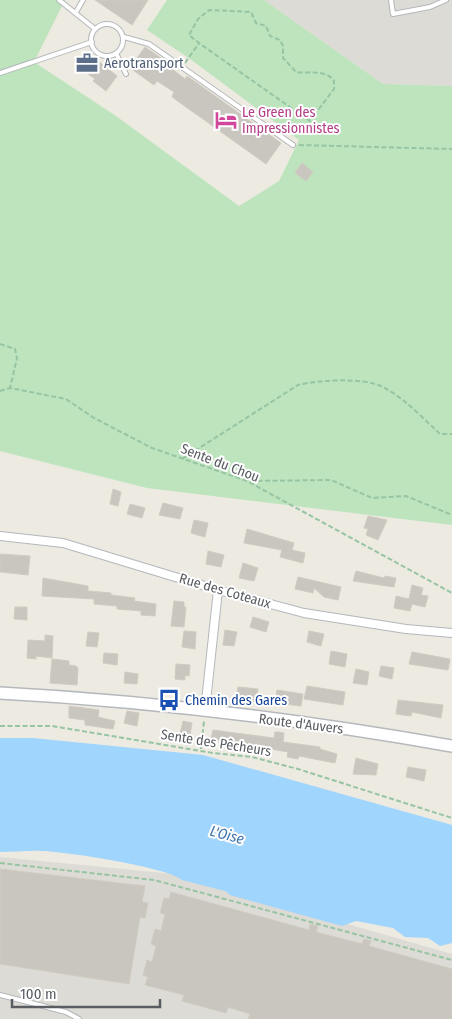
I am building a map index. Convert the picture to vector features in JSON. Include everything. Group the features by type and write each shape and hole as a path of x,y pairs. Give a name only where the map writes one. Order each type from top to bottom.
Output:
{"main road":[{"name":"Route d'Auvers","path":"0,693 121,701 452,746"}],"street":[{"name":"Rue des Coteaux","path":"0,536 63,543 218,590 304,613 406,630 452,633"},
{"path":"205,711 218,590"}],"lane":[{"path":"58,0 76,12 95,29"},
{"path":"76,12 83,0"},
{"path":"391,0 393,14 430,7 446,0"},
{"path":"103,24 112,24 120,29 124,37 122,46 116,53 109,56 95,50 92,42 95,29 103,24"},
{"path":"124,37 150,44 293,144"},
{"path":"0,73 92,42"},
{"path":"116,53 126,74"},
{"path":"0,995 66,1012 79,1019"}],"path":[{"path":"296,110 319,109 334,89 334,81 331,76 320,73 296,72 283,58 284,46 280,40 270,36 266,26 256,23 251,12 209,10 198,19 190,35 311,122"},
{"path":"182,67 199,42"},
{"path":"293,144 452,148"},
{"path":"0,344 15,349 17,358 10,388"},
{"path":"182,458 298,385 316,381 346,381 382,386 420,414 440,434 452,434"},
{"name":"Sente du Chou","path":"0,391 10,388 66,399 94,418 131,435 152,448 247,481 452,593"},
{"path":"247,481 331,480 372,498 406,496 452,515"},
{"path":"201,750 205,711"},
{"name":"Sente des Pêcheurs","path":"0,726 52,726 252,757 282,764 452,818"},
{"path":"0,863 154,880 452,960"}],"shaded area":[{"path":"264,0 452,0 452,86 383,84"},
{"path":"0,857 174,874 452,954 452,1019 0,1019"}],"green space":[{"path":"0,0 65,0 34,62 116,116 239,206 279,181 299,140 193,61 147,30 167,0 264,0 383,84 452,86 452,525 147,488 0,451"}],"water":[{"name":"L'Oise","path":"0,738 33,738 203,755 452,825 452,943 440,946 428,938 405,937 393,928 356,921 342,926 230,895 225,891 182,880 173,875 138,865 55,852 0,852"}],"building":[{"path":"95,0 148,0 132,25"},
{"name":"Le Green des Impressionnistes","path":"145,47 168,63 167,65 185,79 187,76 281,143 266,164 172,97 174,92 157,81 154,85 130,68"},
{"path":"87,52 117,76 106,91 93,81 95,79 77,66"},
{"path":"302,163 313,172 306,181 295,173"},
{"path":"113,489 121,492 118,506 110,504"},
{"path":"163,503 183,508 180,519 159,515"},
{"path":"130,504 145,508 142,518 127,514"},
{"path":"368,516 387,520 378,540 366,535 368,529 364,528"},
{"path":"194,520 208,523 205,537 191,533"},
{"path":"247,529 294,543 292,550 305,553 303,563 280,557 282,550 244,543"},
{"path":"208,551 224,555 221,567 206,564"},
{"path":"0,554 30,556 28,575 0,572"},
{"path":"243,563 258,568 254,581 239,578"},
{"path":"356,571 384,578 385,576 396,578 394,587 353,581"},
{"path":"298,577 341,587 338,600 324,597 314,588 313,593 295,589"},
{"path":"43,578 88,586 88,591 111,593 111,595 135,598 134,601 156,604 155,616 141,615 141,611 117,609 117,606 94,604 94,599 42,596"},
{"path":"412,585 423,588 421,595 428,596 425,607 412,604 410,611 394,608 396,596 409,599"},
{"path":"174,601 184,602 184,607 186,607 184,627 171,626"},
{"path":"15,607 27,607 27,620 14,619"},
{"path":"253,617 269,622 266,632 250,627"},
{"path":"225,630 237,632 234,646 223,645"},
{"path":"184,631 196,632 195,649 182,647"},
{"path":"309,631 324,634 321,646 307,642"},
{"path":"88,632 99,633 97,647 86,646"},
{"path":"45,635 53,636 52,658 36,656 36,659 27,658 28,640 45,641"},
{"path":"331,651 347,654 345,667 329,664"},
{"path":"412,652 450,659 448,670 409,664"},
{"path":"104,653 118,654 117,665 103,663"},
{"path":"52,659 69,661 69,665 78,668 77,685 50,683"},
{"path":"176,664 190,665 189,676 185,675 185,680 175,679"},
{"path":"381,666 394,668 392,679 379,676"},
{"path":"356,669 369,672 367,685 353,683"},
{"path":"125,672 138,674 137,684 124,683"},
{"path":"307,686 345,692 343,705 304,699"},
{"path":"238,687 258,689 256,702 236,699"},
{"path":"277,690 303,694 301,706 275,703"},
{"path":"398,700 443,705 441,718 412,712 411,716 396,714"},
{"path":"69,706 99,710 98,717 115,721 113,729 85,725 85,720 69,718"},
{"path":"127,711 139,713 137,726 124,723"},
{"path":"183,721 192,723 190,735 180,734"},
{"path":"213,730 274,738 275,732 284,733 283,742 320,747 320,749 337,754 335,763 299,756 298,759 287,757 288,752 253,746 247,746 246,749 235,747 236,744 233,743 211,739"},
{"path":"356,758 378,764 376,775 353,774"},
{"path":"408,767 426,770 424,781 406,777"},
{"path":"0,869 145,886 142,902 148,903 145,918 140,917 129,984 0,964"},
{"path":"171,892 309,930 310,924 318,926 316,932 362,944 364,939 371,941 369,946 452,969 452,1019 248,1019 250,1014 228,1007 226,1013 182,1001 184,995 145,985 148,977 143,975 147,960 152,962 156,946 151,944 155,929 161,931 165,914 160,913 164,898 169,899"}],"place":[{"name":"Aerotransport","path":"87,63"},
{"name":"Le Green des Impressionnistes","path":"226,120"},
{"name":"Chemin des Gares","path":"169,700"}]}
